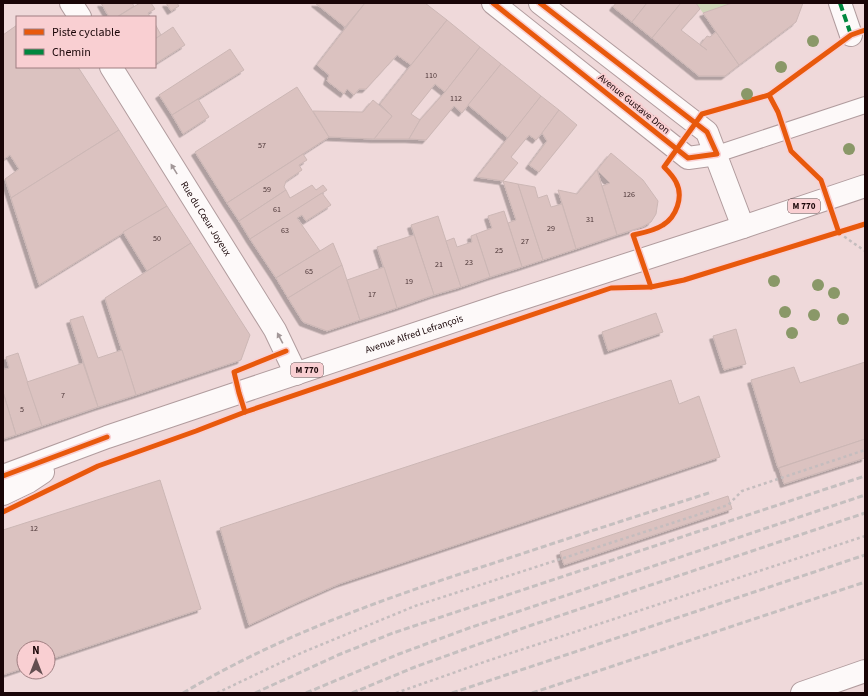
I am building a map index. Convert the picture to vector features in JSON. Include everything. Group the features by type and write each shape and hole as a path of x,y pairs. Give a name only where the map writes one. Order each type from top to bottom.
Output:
{"main road":[{"path":"71,3 79,16"},
{"name":"Avenue Gustave Dron","path":"493,3 688,158 717,154"},
{"name":"Avenue Gustave Dron","path":"540,3 699,119 717,154 743,227"},
{"path":"840,3 851,35"},
{"name":"Rue du Cœur Joyeux","path":"112,68 275,330 296,374"},
{"name":"M 770","path":"743,227 824,189 865,186"},
{"name":"Avenue Alfred Lefrançois","path":"3,476 86,444 508,303 743,227"},
{"name":"Avenue Alfred Lefrançois","path":"3,494 28,482 86,444"},
{"path":"802,693 865,671"}],"lane":[{"path":"717,154 865,105"}],"path":[{"path":"699,119 769,96 851,35"},
{"path":"769,96 778,112 791,151 824,189"},
{"path":"663,225 670,219 677,205 679,194 677,184 672,175 664,167 677,150"},
{"path":"832,235 846,231"},
{"path":"839,233 865,251"},
{"path":"216,693 301,653 415,606 728,505 742,491 865,450"},
{"path":"396,693 487,661 865,536"}],"green space":[{"path":"696,3 732,3 703,13"}],"building":[{"path":"101,3 132,3 134,6 119,16 108,16"},
{"path":"140,3 151,3 155,9 148,13 150,16 119,16"},
{"path":"166,3 177,3 179,6 171,11"},
{"path":"315,3 365,3 345,27"},
{"path":"365,3 425,3 447,20 411,65 397,55 366,89 359,89 354,95 347,89 344,94 327,81 329,75 317,65"},
{"path":"616,3 647,3 632,22 613,7"},
{"path":"647,3 681,3 652,38 632,22"},
{"path":"681,3 696,3 700,9 681,30 700,45 707,36 710,37 716,32 739,65 725,76 699,76 652,38"},
{"path":"732,3 803,3 796,22 739,65 703,13"},
{"path":"447,20 480,47 445,92 435,84 411,114 420,120 409,139 374,139 392,116 380,104"},
{"path":"16,26 16,68 79,68 119,130 11,198 5,179 19,169 10,155 3,160 3,35"},
{"path":"156,26 161,35 156,38"},
{"path":"173,27 185,45 156,63 156,38"},
{"path":"480,47 501,64 462,113 454,106 426,140 409,139 420,120 445,92"},
{"path":"230,49 244,70 172,115 159,95"},
{"path":"501,64 541,96 508,138 468,105"},
{"path":"297,87 329,137 227,203 195,152"},
{"path":"541,96 559,110 542,133 536,140 529,135 511,157 518,163 503,181 477,177"},
{"path":"198,99 209,117 183,134 172,115"},
{"path":"373,100 392,116 374,139 329,137 313,111 363,112"},
{"path":"559,110 577,125 539,172 529,165 547,141 542,133"},
{"path":"119,130 167,206 39,285 11,198"},
{"path":"611,153 643,180 658,201 656,214 651,222 642,227 617,235 602,186 610,183 597,170"},
{"path":"303,154 307,160 299,165 302,170 286,181 284,187 286,190 239,221 227,203"},
{"path":"597,170 617,235 576,249 558,190 577,194"},
{"path":"503,181 518,184 543,260 522,267 508,223 516,220"},
{"path":"518,184 535,187 538,198 547,195 551,207 562,204 576,249 543,260"},
{"path":"312,185 316,190 323,185 327,190 250,239 239,221 286,190 290,198"},
{"path":"322,193 331,205 306,221 302,215 297,218 320,251 276,278 250,239"},
{"path":"167,206 191,243 147,271 123,232"},
{"path":"504,211 522,267 490,277 476,234 492,228 488,216"},
{"path":"438,216 461,287 434,295 411,225"},
{"path":"476,234 490,277 461,287 446,241 454,238 457,247 472,242 471,236"},
{"path":"414,235 434,295 397,308 377,247"},
{"path":"191,243 250,335 241,360 136,395 105,298"},
{"path":"333,243 342,265 288,298 276,278"},
{"path":"342,265 360,320 327,331 303,322 288,298"},
{"path":"384,267 397,308 360,320 347,280"},
{"path":"656,313 663,332 608,351 602,332"},
{"path":"83,316 98,358 122,350 136,395 98,407 70,320"},
{"path":"736,329 746,364 724,370 713,336"},
{"path":"18,353 42,426 16,435 3,392 3,370 9,368 6,357"},
{"path":"865,362 865,439 778,468 751,380 794,367 800,383"},
{"path":"83,363 98,407 42,426 27,382"},
{"path":"671,380 679,404 699,396 720,457 339,584 249,625 220,528"},
{"path":"3,392 16,435 3,439"},
{"path":"865,439 865,458 784,484 779,468"},
{"path":"160,480 201,609 56,657 56,640 16,640 16,671 3,675 3,530"},
{"path":"728,496 732,509 564,565 560,552"}],"railway":[{"path":"255,693 338,655 393,633 865,476"},
{"path":"183,693 258,653 336,618 456,575 712,492"},
{"path":"306,693 399,654 469,628 865,495"},
{"path":"352,693 415,667 532,625 865,513"},
{"path":"452,693 865,555"},
{"path":"532,693 865,582"}],"marked path":[{"path":"840,3 851,35"}],"cycle path":[{"path":"493,3 688,158 717,154 707,132 540,3"},
{"path":"651,287 633,235 648,232 659,227 668,221 675,212 679,200 678,188 674,178 664,167 702,114 769,95 851,35 865,30"},
{"path":"769,95 778,112 791,151 821,180 839,233"},
{"path":"3,512 98,466 245,412 611,288 651,287 684,280 865,224"},
{"path":"245,412 234,372 286,351"},
{"path":"3,476 107,437"}]}
